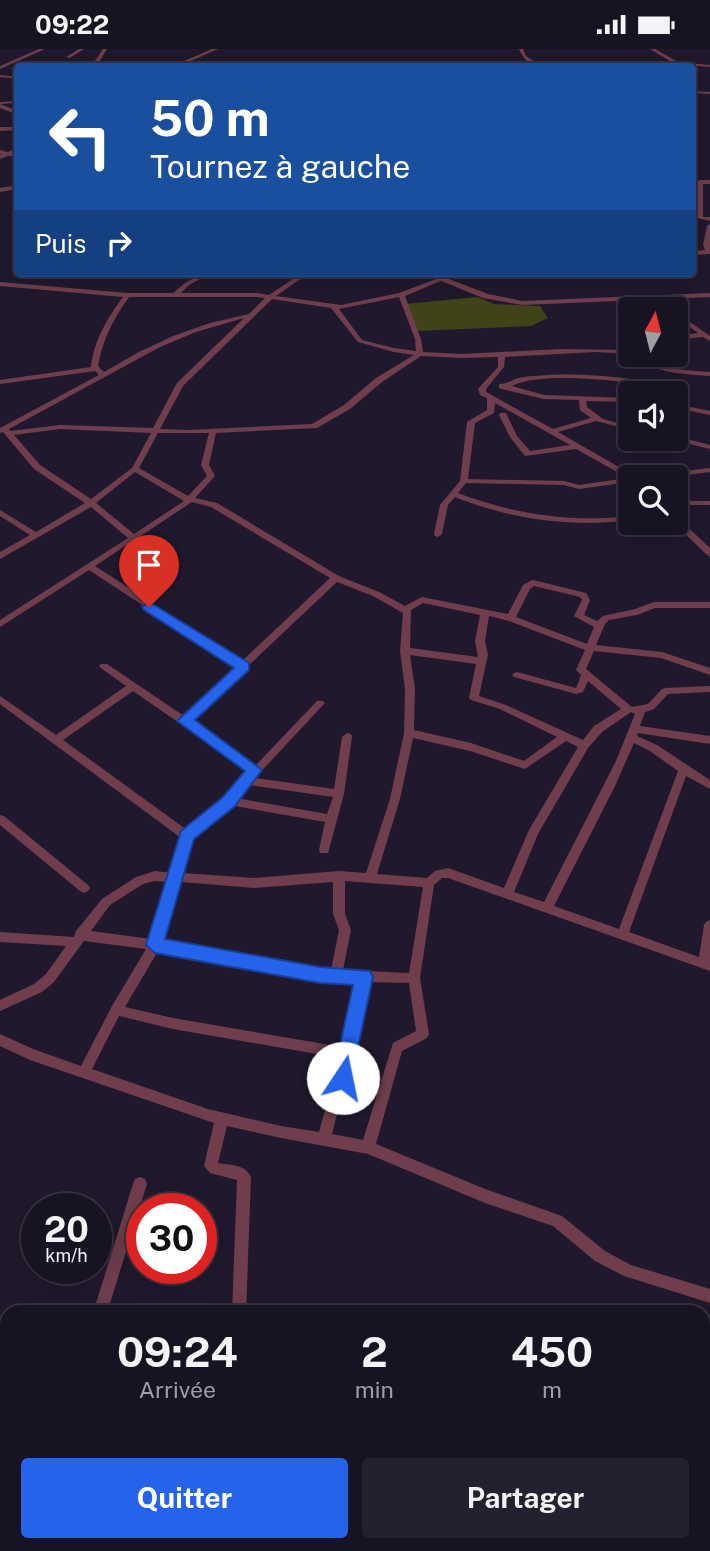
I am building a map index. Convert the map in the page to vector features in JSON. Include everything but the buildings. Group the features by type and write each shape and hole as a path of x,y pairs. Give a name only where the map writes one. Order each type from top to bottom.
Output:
{"street":[{"path":"0,68 43,49"},
{"path":"68,57 82,49"},
{"path":"182,63 216,49"},
{"path":"521,49 524,57 534,63"},
{"path":"652,49 679,63"},
{"path":"0,58 40,58"},
{"path":"710,182 700,183 696,218 710,219"},
{"path":"707,252 710,226"},
{"path":"174,296 187,284 200,277"},
{"path":"0,556 91,503 135,469 180,385 270,297 298,277"},
{"path":"0,284 127,295 270,297 334,307 401,295 444,277"},
{"path":"448,277 486,296 522,303 618,299"},
{"path":"449,277 492,291 527,297 710,292"},
{"path":"655,297 710,292"},
{"path":"95,369 97,345 103,328 127,295"},
{"path":"401,295 418,339 420,354"},
{"path":"334,307 360,341 420,354 473,358 586,349 618,351"},
{"path":"3,430 170,337 219,320 252,315"},
{"path":"688,324 710,339"},
{"path":"688,337 702,335"},
{"path":"3,430 60,427 213,431 318,425 420,354"},
{"path":"502,356 501,367 481,391 618,470"},
{"path":"658,367 710,374"},
{"path":"0,382 95,369 104,375"},
{"path":"505,387 517,379 548,377 618,382"},
{"path":"489,384 544,397 618,399"},
{"path":"582,397 583,408 595,419 618,425"},
{"path":"438,534 444,505 464,481 469,428 473,419 491,411 491,398"},
{"path":"688,409 710,413"},
{"path":"503,415 528,454 579,446"},
{"path":"554,432 595,419"},
{"path":"3,430 37,467 91,503 134,538"},
{"path":"0,624 186,504 187,499 211,476 205,465 213,431"},
{"path":"688,441 710,447"},
{"path":"135,469 187,499 214,505 336,578 408,612 405,650 410,689 409,733 395,799 370,878"},
{"path":"688,473 710,470"},
{"path":"464,481 564,483 579,487 618,481"},
{"path":"453,494 486,508 603,524 618,521"},
{"path":"688,503 710,503"},
{"path":"0,512 36,535"},
{"path":"688,532 710,553"},
{"path":"90,567 244,667"},
{"path":"185,721 336,578"},
{"path":"511,618 526,587 533,583 583,595 586,600 579,616 600,626"},
{"path":"405,610 424,600 511,618 563,642 591,648 662,655 710,672"},
{"path":"628,709 611,691 582,669 603,620 614,615 637,612 654,604 710,605"},
{"path":"485,613 480,641 481,661 474,698 503,707 584,745"},
{"path":"405,650 481,661"},
{"path":"104,666 255,770"},
{"path":"517,675 578,691 586,674"},
{"path":"56,740 133,686"},
{"path":"507,894 533,833 584,745 598,729 628,709 641,710 654,705 665,691 710,689"},
{"path":"0,699 187,836"},
{"path":"85,1071 116,1010 155,945 177,878 187,836 229,801 320,703"},
{"path":"547,908 566,864 634,734 641,710"},
{"path":"409,733 471,747 525,765 565,736"},
{"path":"634,734 710,740"},
{"path":"634,734 656,747 683,772 710,785"},
{"path":"324,850 339,794 347,737"},
{"path":"623,933 683,772"},
{"path":"245,781 339,794"},
{"path":"229,801 331,819"},
{"path":"0,819 84,888"},
{"path":"368,1147 397,1047 423,1034 414,978 429,883 439,874 448,873 707,965 710,925"},
{"path":"0,1006 44,983 106,902 126,887 155,876 254,883 339,876 429,883"},
{"path":"336,976 345,930 339,914 339,876"},
{"path":"0,937 155,945 320,975 414,978"},
{"path":"324,1139 347,1054 363,977"},
{"path":"116,1010 153,1021 298,1043 347,1054"},
{"path":"0,1040 30,1054 222,1118 368,1147 485,1196 557,1221 600,1256 629,1271 710,1296"},
{"path":"222,1118 211,1166 215,1170 239,1172 244,1177 239,1305"},
{"path":"102,1305 140,1184"}],"green space":[{"path":"477,297 494,304 540,306 548,318 531,326 417,331 406,304"}],"route":[{"path":"149,607 244,667 185,721 255,770 229,801 187,836 183,859 155,945 320,975 363,977 343,1078"}]}
